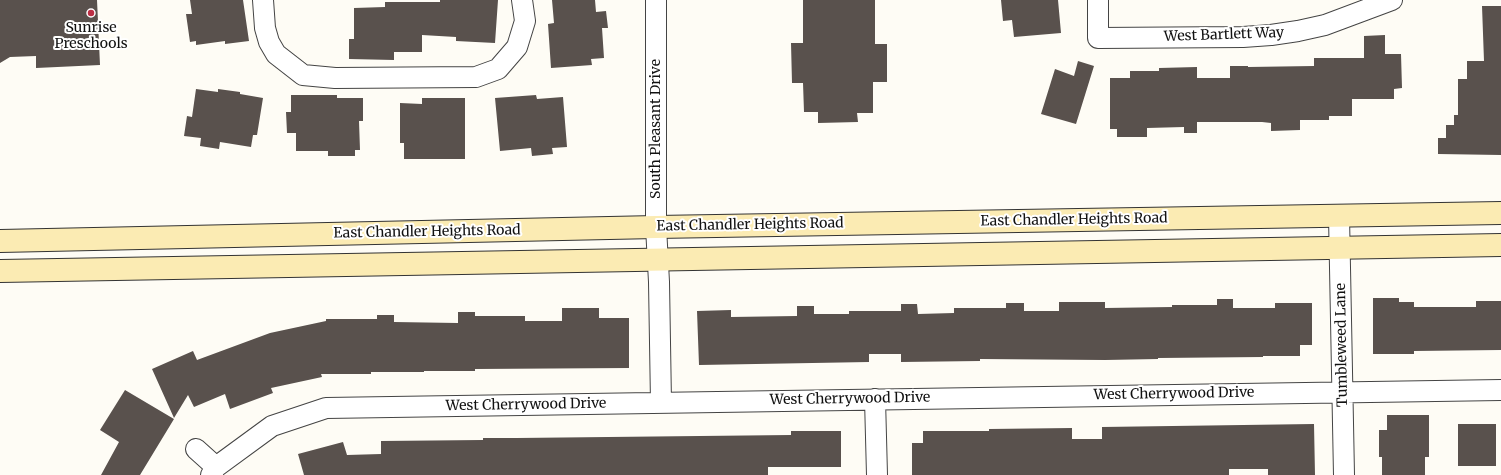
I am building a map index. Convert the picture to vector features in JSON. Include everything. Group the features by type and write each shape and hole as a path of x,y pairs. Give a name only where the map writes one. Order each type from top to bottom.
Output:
{"main road":[{"name":"East Chandler Heights Road","path":"0,241 656,227 1501,213"},
{"path":"0,271 1501,245"}],"street":[{"path":"262,0 268,42 276,54 303,75 335,78 476,77 498,69 517,47 525,21 522,0"},
{"name":"South Pleasant Drive","path":"656,0 656,227 661,402"},
{"name":"West Bartlett Way","path":"1098,0 1098,38 1243,37 1271,35 1325,25 1392,0"},
{"name":"Tumbleweed Lane","path":"1339,216 1344,475"},
{"name":"West Cherrywood Drive","path":"213,471 272,426 326,408 875,398 1501,390"},
{"path":"875,398 877,475"},
{"path":"196,449 213,471"}],"building":[{"path":"0,0 97,0 100,65 36,68 36,56 10,57 0,63"},
{"path":"190,0 243,0 249,41 225,44 225,41 196,45 196,41 190,42 186,14 192,14"},
{"path":"440,0 498,0 495,43 456,41 456,37 422,35 422,52 394,52 394,60 349,59 349,39 354,39 354,8 385,7 385,2 440,2"},
{"path":"552,0 595,0 596,12 606,11 608,28 602,28 604,58 591,59 592,65 551,68 548,24 554,23"},
{"path":"803,0 875,0 875,44 887,44 887,82 873,82 873,113 857,113 858,122 818,123 818,112 804,112 803,83 792,83 791,43 803,43"},
{"path":"1001,0 1058,0 1061,33 1014,37 1012,20 1003,21"},
{"path":"1482,6 1501,6 1501,155 1438,154 1438,138 1446,138 1446,125 1454,125 1454,115 1458,115 1458,79 1467,79 1467,61 1484,61"},
{"path":"1385,35 1385,54 1401,54 1402,88 1394,89 1394,99 1352,99 1352,116 1329,116 1329,120 1300,120 1300,130 1271,131 1271,123 1262,122 1197,122 1197,133 1184,133 1184,127 1147,128 1147,137 1117,137 1117,129 1110,129 1110,78 1130,78 1130,71 1159,71 1159,68 1197,67 1197,78 1230,78 1230,66 1314,66 1314,58 1364,58 1364,36"},
{"path":"1078,61 1094,66 1076,124 1041,114 1055,69 1074,76"},
{"path":"196,89 218,92 218,89 240,92 240,94 263,98 257,135 253,135 251,147 220,142 219,149 200,146 201,138 184,136 187,116 192,117"},
{"path":"291,95 337,95 337,98 363,98 363,121 359,121 360,150 355,150 355,156 328,156 328,151 296,151 296,133 287,133 286,112 291,112"},
{"path":"536,95 537,99 563,97 567,147 552,148 553,154 532,156 531,148 500,151 495,98"},
{"path":"422,98 465,98 465,159 404,159 404,143 400,143 400,103 422,104"},
{"path":"1373,298 1399,298 1399,302 1414,302 1414,307 1476,307 1476,301 1501,301 1501,350 1414,351 1414,354 1373,354"},
{"path":"1217,299 1233,299 1233,308 1275,308 1275,303 1312,303 1312,345 1300,345 1300,356 1105,360 980,359 980,361 901,362 901,354 869,354 869,362 699,365 697,311 731,310 731,317 797,316 797,306 814,306 814,314 849,314 849,311 901,311 901,304 917,304 918,314 954,313 954,308 1006,308 1006,303 1024,303 1024,311 1059,311 1059,302 1105,302 1105,308 1172,307 1172,305 1217,305"},
{"path":"562,308 599,308 599,318 629,318 629,368 475,369 475,371 321,374 322,377 271,388 273,393 230,409 225,394 194,407 188,395 174,418 152,369 193,351 197,360 270,333 326,321 326,319 377,319 377,315 394,315 394,322 458,323 458,312 475,312 475,316 525,316 525,321 562,321"},
{"path":"125,390 174,419 140,475 101,475 119,442 100,430"},
{"path":"1387,415 1429,415 1429,457 1425,457 1425,475 1382,475 1382,457 1379,457 1379,430 1387,430"},
{"path":"1314,424 1315,475 1268,475 1268,469 1229,469 1229,475 912,475 912,443 923,443 923,431 989,431 989,429 1072,428 1072,439 1102,439 1102,427"},
{"path":"1458,424 1496,424 1496,466 1458,466"},
{"path":"791,431 841,431 841,467 768,467 768,475 304,475 298,454 343,442 347,455 381,454 381,441 483,440 483,438 791,435"}],"place":[{"name":"Sunrise Preschools","path":"91,13"}]}
